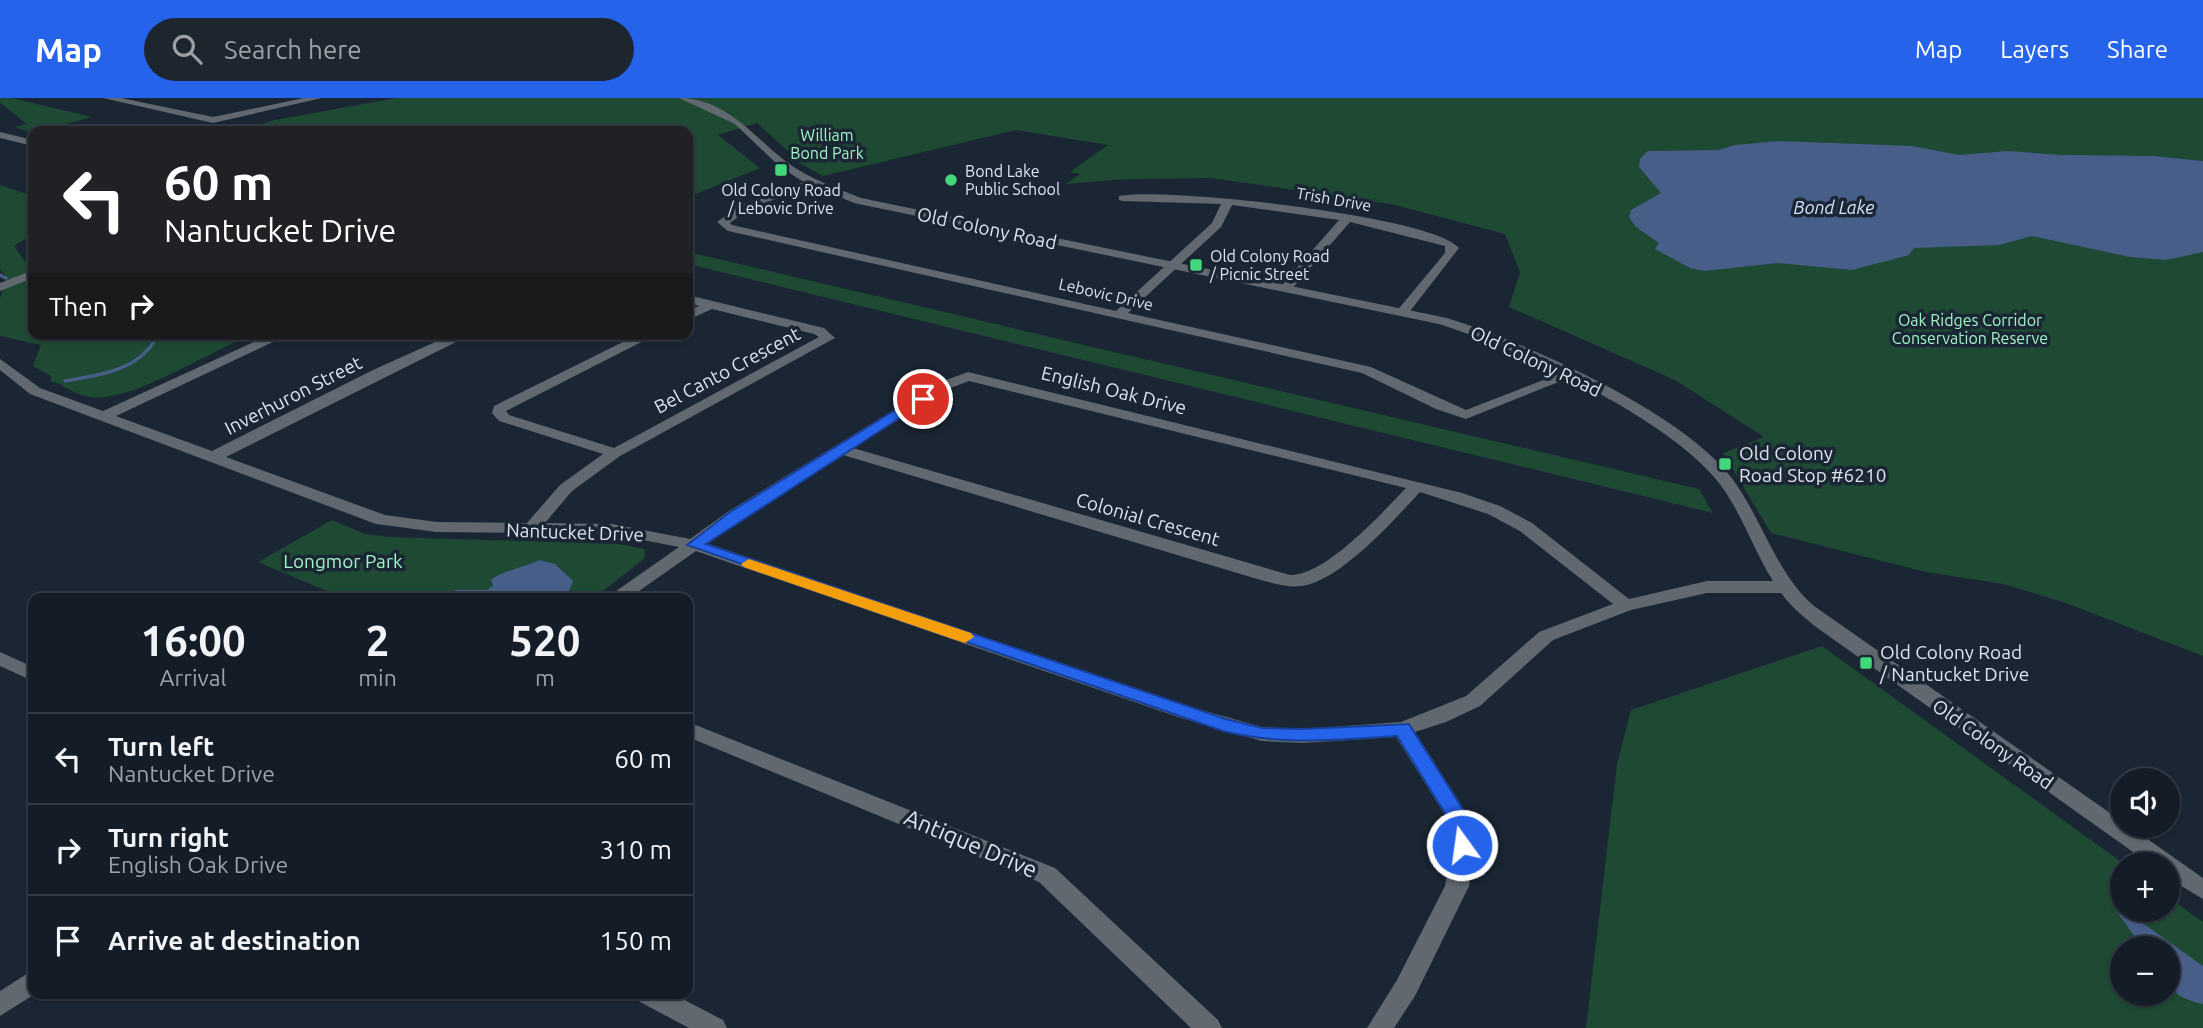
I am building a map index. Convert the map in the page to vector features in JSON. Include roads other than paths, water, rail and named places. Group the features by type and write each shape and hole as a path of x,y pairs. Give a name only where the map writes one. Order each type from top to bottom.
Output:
{"street":[{"path":"108,98 202,119 224,118 289,100 317,98"},
{"name":"Old Colony Road","path":"684,98 738,122 756,135 784,165 812,182 858,201 1402,312 1483,333 1628,403 1685,442 1723,478 1757,531 1786,587 1801,604 1843,638 2148,852"},
{"path":"0,135 28,143"},
{"name":"Lebovic Drive","path":"812,182 743,208 723,222 728,229 1366,370 1392,379 1450,411 1466,415 1569,375"},
{"name":"Trish Drive","path":"1123,198 1229,201 1348,217 1384,224 1449,244 1453,248 1402,312"},
{"path":"1119,314 1217,225 1229,201"},
{"path":"1286,288 1348,217"},
{"path":"0,287 28,276"},
{"name":"Bel Canto Crescent","path":"532,528 566,488 615,453 828,338 819,331 693,300"},
{"path":"693,314 710,305"},
{"path":"104,416 270,340"},
{"name":"Inverhuron Street","path":"215,456 379,373 452,340"},
{"path":"615,453 504,418 499,409 638,340"},
{"name":"Nantucket Drive","path":"0,363 35,391 382,520 437,527 612,530 695,545 1223,725 1262,734 1303,736 1402,729 1439,717 1472,701 1546,635 1626,605 1707,587 1786,587"},
{"name":"English Oak Drive","path":"625,593 735,515 943,386 968,376 1469,501 1494,510 1526,527 1626,605"},
{"name":"Colonial Crescent","path":"843,450 1260,574 1291,580 1311,578 1392,515 1414,489"},
{"path":"0,658 28,672"},
{"path":"1380,1028 1406,989 1457,886 1462,845 1456,814 1402,729"},
{"name":"Antique Drive","path":"693,731 1047,875 1209,1028"},
{"name":"Old Colony Road","path":"2180,874 2203,890"},
{"path":"0,1005 28,985"},
{"path":"659,999 715,1028"}],"water":[{"name":"Bond Lake","path":"1779,141 1912,146 1959,155 2008,151 2060,155 2153,156 2203,161 2203,252 2166,260 2130,257 2032,236 1999,245 1914,248 1909,255 1852,270 1778,263 1704,271 1690,268 1655,249 1659,243 1636,227 1629,217 1631,210 1661,193 1639,167 1640,159 1648,151 1719,150 1735,145"},
{"path":"539,560 555,564 573,581 569,591 448,593 456,590 487,590 493,586 491,580"},
{"path":"2124,922 2141,922 2161,936 2134,936"},
{"path":"2180,950 2203,966 2203,1004 2182,997"}],"waterway":[{"path":"0,275 6,278"},
{"path":"65,381 117,370 140,357 155,340"}],"place":[{"name":"Old Colony Road / Lebovic Drive","path":"781,170"},
{"name":"Bond Lake Public School","path":"951,180"},
{"name":"Old Colony Road / Picnic Street","path":"1196,265"},
{"name":"Old Colony Road Stop #6210","path":"1725,464"},
{"name":"Old Colony Road / Nantucket Drive","path":"1866,663"}],"park label":[{"name":"William Bond Park","path":"827,144"},
{"name":"Oak Ridges Corridor Conservation Reserve","path":"1970,329"},
{"name":"Longmor Park","path":"343,561"}]}
